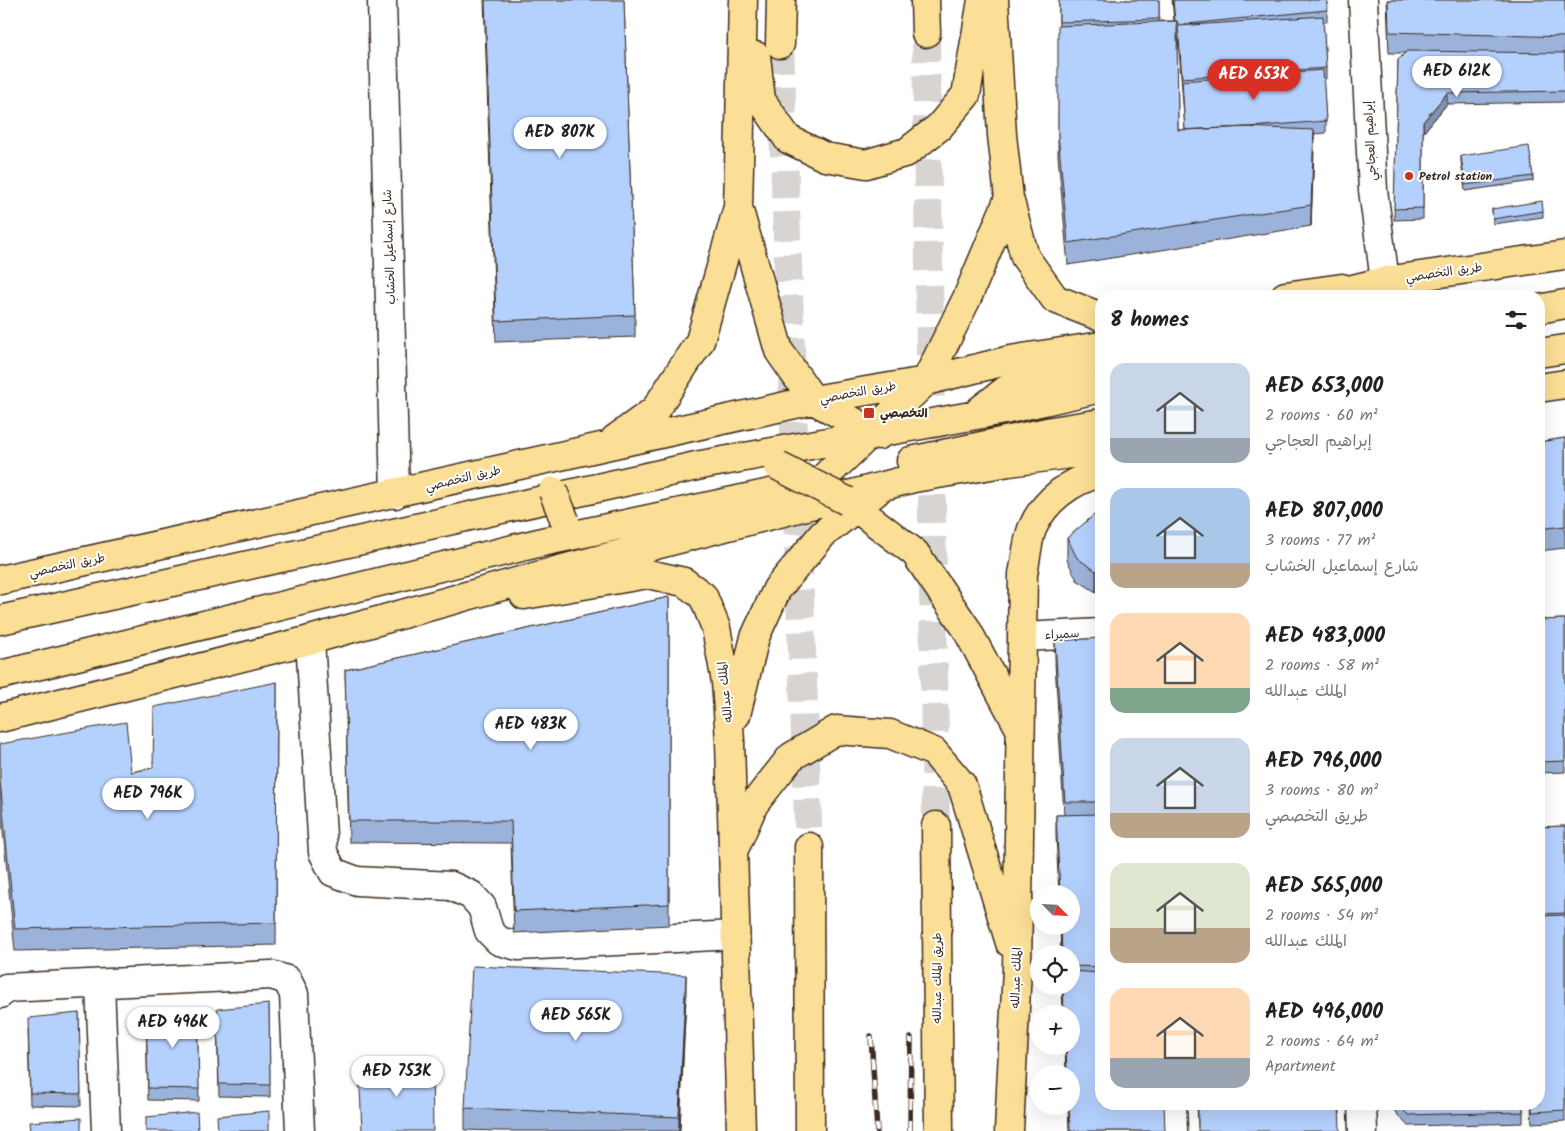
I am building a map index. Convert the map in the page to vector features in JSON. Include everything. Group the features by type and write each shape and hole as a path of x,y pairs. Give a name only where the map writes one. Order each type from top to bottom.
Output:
{"main road":[{"path":"608,444 655,410 700,341 738,207 743,0"},
{"path":"750,0 760,100 788,139 825,157 866,164 907,152 939,127 966,95 982,0"},
{"path":"780,0 780,44"},
{"path":"925,0 926,32"},
{"path":"994,0 1002,135 1009,198 1025,257 1055,299 1095,315"},
{"name":"طريق التخصصي","path":"764,516 818,482 873,433 926,381 967,298 1009,198"},
{"path":"738,207 779,351 813,400 873,433 930,454 1009,462"},
{"name":"طريق التخصصي","path":"1348,290 1385,281 1565,255"},
{"path":"1325,290 1385,281"},
{"path":"1545,308 1565,304"},
{"name":"طريق التخصصي","path":"0,580 813,400 926,381 1010,360 1095,347"},
{"path":"1545,352 1565,349"},
{"path":"730,741 755,637 777,589 851,504 884,485 930,454 1006,390 1095,360"},
{"path":"1545,387 1565,384"},
{"path":"0,620 750,456 974,415 1095,389"},
{"path":"0,675 565,529 818,482 930,454 1095,424"},
{"path":"608,444 683,442 750,456 778,466 851,504 915,553 966,628 1022,732"},
{"name":"طريق التخصصي","path":"0,718 310,640 559,570 884,485 1009,462 1095,451"},
{"path":"520,465 553,491 565,529 559,570"},
{"name":"الملك عبدالله","path":"1010,1131 1017,968 1023,574 1032,529 1050,501 1082,478 1095,475"},
{"name":"الملك عبدالله","path":"373,621 648,574 673,578 684,582 702,596 716,628 726,682 730,741 740,1131"},
{"path":"733,854 754,804 792,757 836,730 890,734 934,752 962,785 1017,968"},
{"name":"طريق الملك عبدالله","path":"936,826 939,1131"},
{"path":"809,846 810,1131"}],"street":[{"name":"شارع إسماعيل الخشاب","path":"382,0 395,494"},
{"name":"إبراهيم العجاجي","path":"1363,0 1373,190 1385,281"},
{"name":"سميراء","path":"1023,637 1095,633"},
{"path":"310,640 323,852 333,872 357,880 451,886 471,894 482,908 488,931 499,941 518,946 735,935"},
{"path":"0,994 6,988 271,975 287,980 294,994 300,1131"},
{"path":"100,984 106,1131"},
{"path":"1172,1110 1173,1131"},
{"path":"1362,1110 1363,1131"}],"building":[{"path":"485,0 624,0 635,315 496,321"},
{"path":"1059,0 1159,0 1159,19 1059,22"},
{"path":"1173,0 1327,0 1327,10 1177,25"},
{"path":"1388,0 1565,0 1565,37 1389,32"},
{"path":"1323,16 1326,68 1182,78 1178,26"},
{"path":"1177,21 1178,130 1246,127 1314,130 1311,205 1068,243 1058,134 1058,26"},
{"name":"Petrol station","path":"1407,51 1565,53 1565,91 1447,93 1423,122 1423,208 1394,209 1398,60"},
{"path":"1323,70 1326,121 1185,130 1182,81"},
{"path":"1529,146 1533,176 1465,185 1461,156"},
{"path":"1542,201 1543,211 1493,219 1492,209"},
{"path":"1565,438 1565,526 1545,528 1545,441"},
{"path":"1095,514 1095,570 1077,558 1067,538"},
{"path":"669,597 669,904 514,911 511,821 349,821 345,670"},
{"path":"1565,619 1565,761 1545,762 1545,620"},
{"path":"1095,638 1095,802 1065,802 1055,641"},
{"path":"277,682 276,923 15,929 0,781 0,744 126,722 131,772 153,768 154,707"},
{"path":"1095,814 1095,967 1080,966 1080,945 1062,945 1061,935 1080,935 1080,885 1060,885 1056,815"},
{"path":"1565,826 1565,913 1545,914 1545,827"},
{"path":"1565,915 1565,1110 1532,1112 1532,1110 1545,1110 1545,916"},
{"path":"472,966 686,975 679,1117 465,1108"},
{"path":"1080,972 1095,973 1095,1110 1164,1110 1165,1131 1070,1131 1069,1115 1080,1115 1080,1065 1067,1065 1066,1055 1080,1055 1080,1005 1064,1005 1063,995 1080,995"},
{"path":"269,1004 270,1085 219,1084 217,1009"},
{"path":"197,1008 199,1089 148,1088 146,1012"},
{"path":"79,1013 81,1094 30,1093 28,1018"},
{"path":"432,1063 433,1131 362,1131 359,1067"},
{"path":"1198,1110 1339,1110 1340,1131 1198,1131"},
{"path":"1403,1110 1523,1110 1523,1112 1408,1115"},
{"path":"269,1111 269,1131 218,1131 217,1116"},
{"path":"197,1112 198,1131 146,1131 146,1117"},
{"path":"81,1118 81,1131 30,1131 29,1122"}],"tunnel":[{"path":"926,33 936,826"},
{"path":"780,44 809,847"}],"railway":[{"path":"871,1036 877,1131"},
{"path":"910,1131 911,1038"}],"place":[{"name":"Petrol station","path":"1409,176"},
{"name":"التخصصي","path":"869,413"}]}
